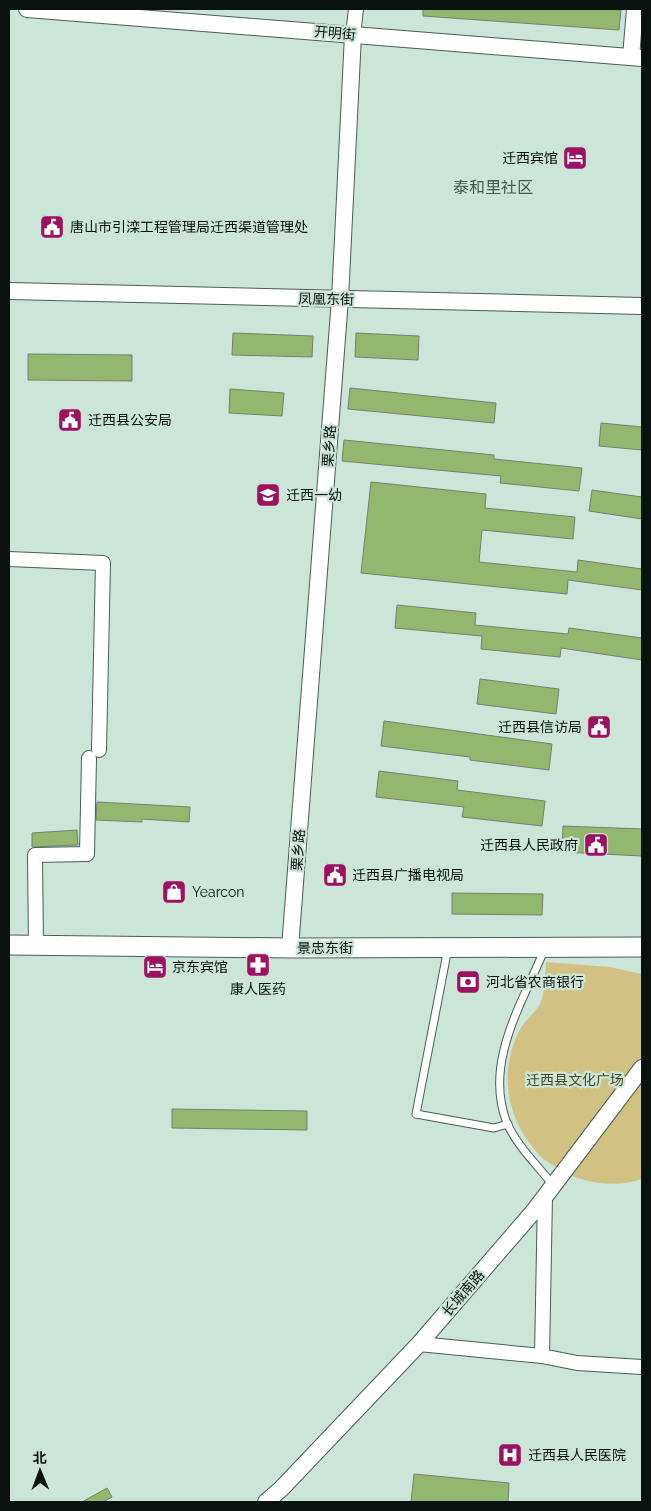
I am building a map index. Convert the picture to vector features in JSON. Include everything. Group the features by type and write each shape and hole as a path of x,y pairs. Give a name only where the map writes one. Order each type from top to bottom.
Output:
{"main road":[{"name":"景忠东街","path":"9,945 290,948 642,947"}],"street":[{"name":"开明街","path":"27,9 637,58"},
{"path":"353,35 356,9"},
{"path":"635,9 637,58"},
{"name":"栗乡路","path":"290,948 340,299 353,35"},
{"name":"凤凰东街","path":"9,291 642,306"},
{"path":"9,559 103,563 87,854 35,855 36,946"},
{"name":"长城南路","path":"266,1502 281,1489 419,1344 549,1190 642,1068"},
{"path":"542,1356 549,1190"},
{"path":"419,1344 542,1356 577,1363 642,1368"}],"lane":[{"path":"448,948 416,1114 494,1128 508,1124"},
{"path":"546,948 503,1050 499,1092 508,1124 549,1190"}],"green space":[{"name":"迁西县文化广场","path":"546,962 610,967 642,974 642,1179 612,1184 579,1179 539,1155 519,1127 509,1096 509,1064 519,1031 542,1000"}],"building":[{"path":"423,9 621,10 619,30 423,16"},
{"path":"233,333 313,336 312,357 232,355"},
{"path":"356,333 419,336 418,360 355,357"},
{"name":"迁西县公安局","path":"28,354 132,355 132,381 28,380"},
{"path":"350,388 496,403 494,423 348,409"},
{"path":"230,389 284,393 282,416 229,413"},
{"path":"601,423 642,427 642,450 599,446"},
{"path":"344,440 494,455 494,459 582,468 579,491 500,483 501,476 342,461"},
{"path":"371,482 486,494 485,508 575,517 573,539 482,530 479,562 577,572 578,560 642,569 642,590 568,580 567,594 361,573"},
{"path":"592,490 642,497 642,519 589,511"},
{"path":"397,605 476,613 475,625 568,634 569,628 642,638 642,660 561,648 560,657 481,649 482,636 395,628"},
{"path":"480,679 559,689 556,714 477,704"},
{"path":"384,721 552,744 549,770 470,760 470,757 381,746"},
{"path":"379,771 458,781 457,790 545,801 542,826 462,817 464,807 376,797"},
{"path":"97,802 190,807 189,822 142,819 142,822 96,820"},
{"name":"迁西县人民政府","path":"563,826 642,829 642,856 562,852"},
{"path":"77,830 78,845 32,847 32,833"},
{"path":"452,893 543,894 542,915 452,914"},
{"path":"172,1109 307,1111 307,1130 172,1128"},
{"path":"414,1474 509,1483 508,1502 411,1502"},
{"path":"107,1488 112,1497 103,1502 82,1502"}],"place":[{"name":"迁西宾馆","path":"575,158"},
{"name":"唐山市引滦工程管理局迁西渠道管理处","path":"52,227"},
{"name":"迁西县公安局","path":"70,420"},
{"name":"迁西一幼","path":"268,495"},
{"name":"迁西县信访局","path":"599,727"},
{"name":"迁西县人民政府","path":"596,845"},
{"name":"迁西县广播电视局","path":"335,875"},
{"name":"Yearcon","path":"174,892"},
{"name":"康人医药","path":"258,965"},
{"name":"京东宾馆","path":"155,967"},
{"name":"河北省农商银行","path":"468,982"},
{"name":"迁西县人民医院","path":"510,1455"}],"district":[{"name":"泰和里社区","path":"493,187"}]}
